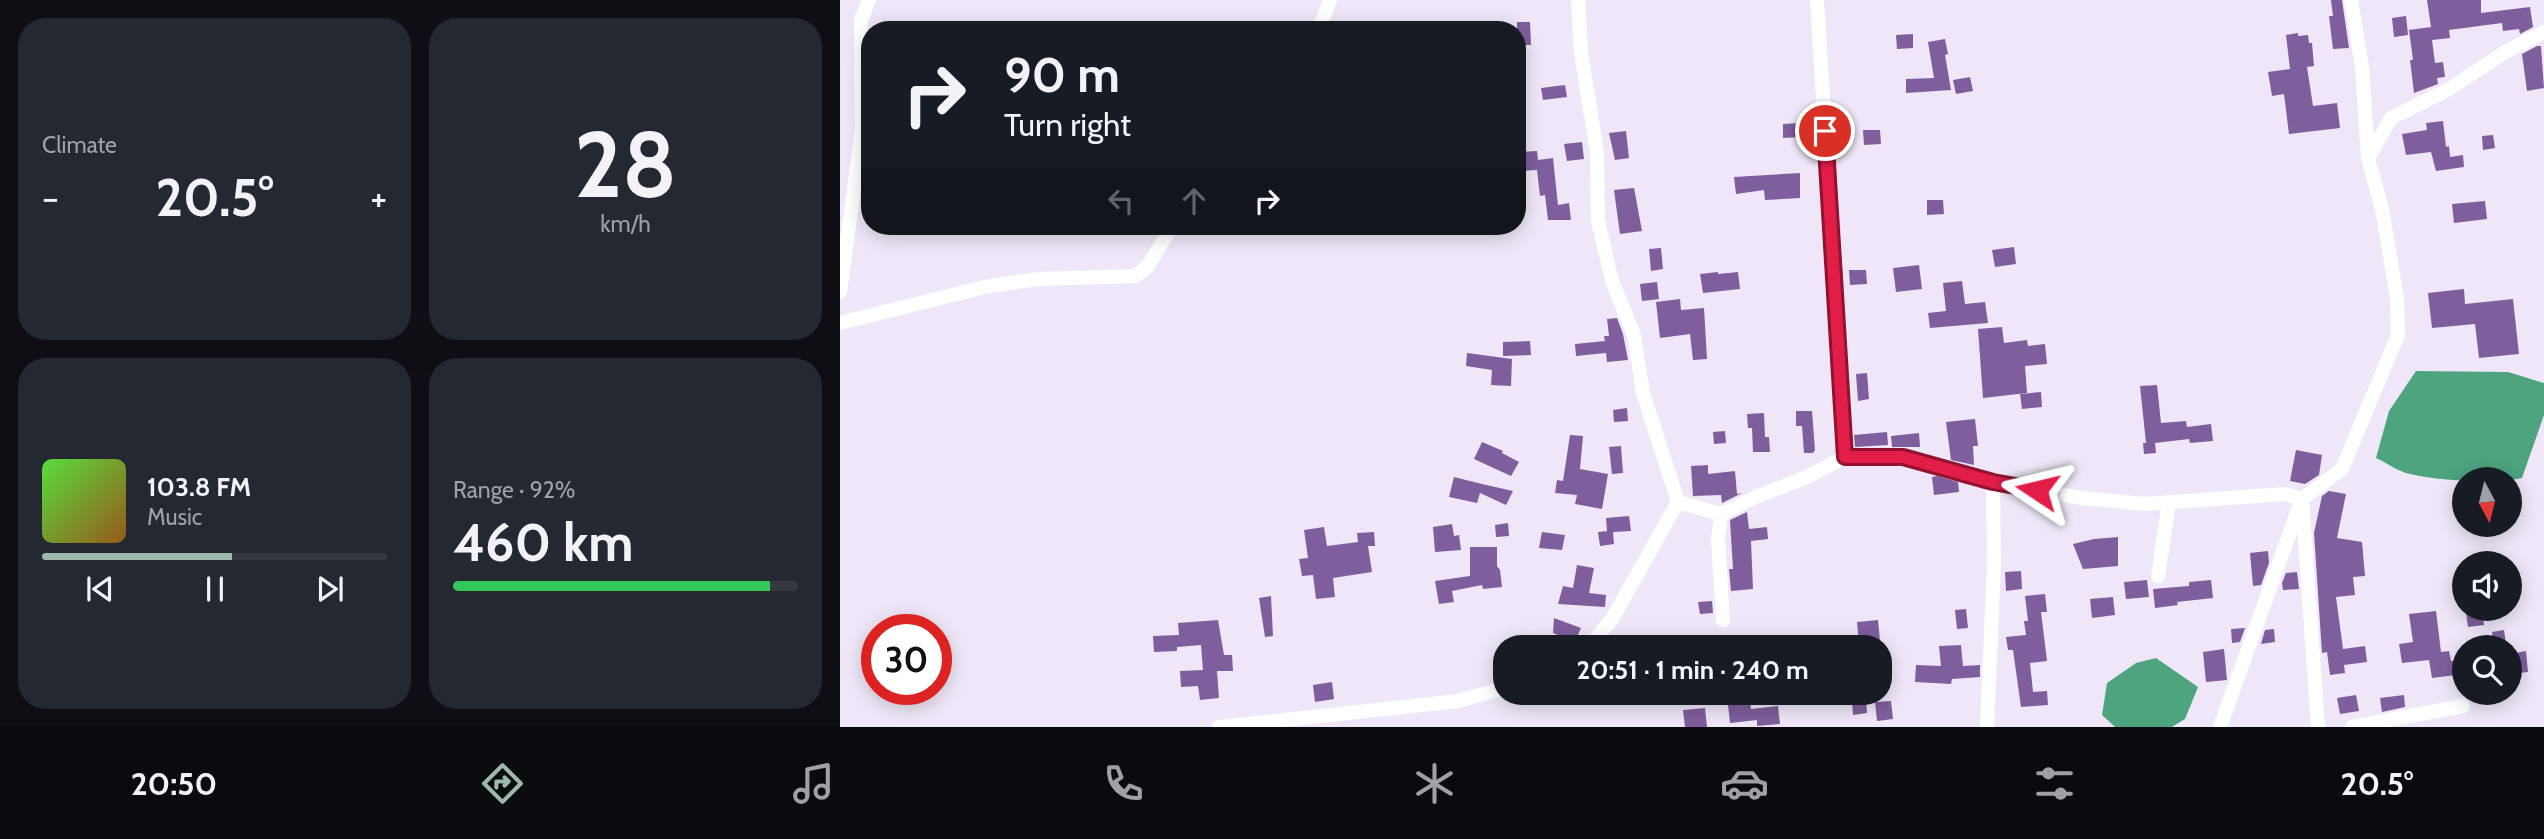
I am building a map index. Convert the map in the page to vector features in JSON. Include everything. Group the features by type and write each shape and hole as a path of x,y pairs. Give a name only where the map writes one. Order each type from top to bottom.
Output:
{"street":[{"path":"862,21 869,0"},
{"path":"1323,21 1330,0"},
{"path":"1578,0 1581,52 1597,153 1598,221 1612,281 1634,335 1643,393 1678,502 1612,619 1599,635"},
{"path":"1817,0 1845,457"},
{"path":"2220,727 2302,499 2342,469 2398,335 2397,298 2382,209 2368,158 2362,66 2351,0"},
{"path":"2368,158 2391,118 2449,89 2507,51 2544,32"},
{"path":"840,292 861,136"},
{"path":"840,323 989,286 1038,279 1136,276 1149,266 1167,235"},
{"path":"1678,502 1721,514 1807,477 1845,457 1903,457 1993,482 2082,498 2145,504 2285,494 2302,499"},
{"path":"1987,727 1994,564 1993,482"},
{"path":"2302,499 2318,727"},
{"path":"2158,576 2169,502"},
{"path":"1721,514 1718,539 1723,620"},
{"path":"1219,727 1458,701 1493,691"},
{"path":"2352,727 2463,706"}],"shaded area":[{"path":"2416,371 2508,372 2544,383 2544,415 2522,478 2522,467 2452,467 2452,480 2406,473 2397,469 2376,458 2389,411"},
{"path":"2156,658 2198,687 2185,719 2172,727 2115,727 2102,715 2107,683 2136,663"}],"building":[{"path":"2331,0 2342,0 2349,48 2333,49 2329,16 2333,16"},
{"path":"2427,0 2481,0 2481,13 2530,7 2533,27 2520,34 2519,29 2503,31 2502,23 2449,30 2450,38 2432,40 2435,63 2443,62 2445,77 2437,78 2438,84 2414,93 2409,30 2431,27"},
{"path":"2406,16 2408,35 2394,37 2392,18"},
{"path":"1526,22 1530,22 1531,45 1526,45"},
{"path":"2298,33 2298,36 2308,35 2309,43 2312,43 2314,66 2307,67 2313,106 2337,103 2340,128 2289,134 2284,94 2272,96 2268,72 2290,69 2286,35"},
{"path":"1913,34 1913,48 1897,49 1896,35"},
{"path":"1945,39 1951,90 1906,93 1906,79 1934,78 1928,42"},
{"path":"2541,46 2544,88 2527,91 2522,54"},
{"path":"1970,77 1973,91 1956,94 1953,80"},
{"path":"1565,85 1567,97 1543,100 1541,88"},
{"path":"2443,121 2450,157 2463,155 2464,167 2436,171 2431,152 2406,155 2402,134 2427,130 2426,123"},
{"path":"1800,123 1800,137 1783,138 1783,124"},
{"path":"1863,130 1880,130 1881,144 1864,145"},
{"path":"1626,131 1629,158 1615,160 1609,133"},
{"path":"2493,135 2495,148 2483,150 2482,136"},
{"path":"1582,142 1584,159 1567,161 1564,144"},
{"path":"1537,151 1538,160 1553,158 1558,205 1569,203 1571,220 1548,220 1545,195 1540,196 1537,170 1526,171 1526,152"},
{"path":"1800,173 1800,198 1765,200 1764,190 1736,194 1734,177"},
{"path":"1634,188 1642,231 1620,234 1614,190"},
{"path":"1927,200 1943,200 1944,214 1927,215"},
{"path":"2485,201 2487,219 2454,223 2452,204"},
{"path":"2014,247 2016,264 1995,267 1992,250"},
{"path":"1661,248 1663,269 1651,271 1649,249"},
{"path":"1919,265 1922,289 1896,292 1893,268"},
{"path":"1849,270 1866,270 1867,284 1850,285"},
{"path":"1738,272 1740,289 1703,293 1700,274"},
{"path":"1962,281 1965,304 1985,302 1988,323 1930,328 1928,313 1946,311 1943,283"},
{"path":"1657,282 1659,299 1642,301 1640,284"},
{"path":"2464,289 2465,304 2513,299 2519,354 2479,358 2475,324 2432,328 2428,293"},
{"path":"1680,299 1681,310 1704,308 1707,359 1693,360 1690,334 1660,338 1656,302"},
{"path":"1617,318 1628,360 1607,362 1606,353 1576,356 1575,344 1605,341 1604,336 1609,336 1607,319"},
{"path":"2002,327 2004,343 2027,340 2028,346 2045,344 2047,364 2025,366 2027,393 1983,398 1978,329"},
{"path":"1530,341 1531,355 1503,356 1503,342"},
{"path":"1467,353 1512,359 1511,386 1491,385 1492,370 1466,366"},
{"path":"1867,373 1869,399 1858,401 1856,374"},
{"path":"2157,385 2161,423 2186,421 2187,427 2211,424 2213,441 2190,443 2189,439 2155,443 2156,453 2144,454 2143,443 2146,443 2140,386"},
{"path":"2041,392 2042,407 2022,409 2020,394"},
{"path":"1627,408 1628,421 1614,422 1613,410"},
{"path":"1796,411 1812,411 1813,453 1804,453 1802,426 1796,426"},
{"path":"1764,413 1765,437 1769,437 1770,452 1753,452 1752,428 1748,428 1747,414"},
{"path":"1975,419 1978,446 1973,446 1974,465 1951,460 1946,422"},
{"path":"1725,431 1726,443 1714,444 1713,432"},
{"path":"1887,432 1888,445 1855,447 1854,435"},
{"path":"1919,433 1920,447 1892,447 1891,436"},
{"path":"1570,435 1583,436 1580,469 1608,474 1602,509 1575,504 1577,495 1555,493 1557,480 1563,481"},
{"path":"1482,442 1519,462 1511,476 1474,459"},
{"path":"1621,446 1623,473 1612,474 1609,447"},
{"path":"2296,450 2322,455 2319,475 2305,484 2290,481"},
{"path":"1708,465 1708,474 1735,471 1737,494 1742,493 1722,503 1721,495 1693,496 1691,466"},
{"path":"1454,477 1513,491 1506,505 1480,493 1477,503 1449,497"},
{"path":"1932,477 1958,482 1959,492 1934,495"},
{"path":"2329,491 2346,494 2337,538 2362,542 2365,576 2353,577 2355,595 2336,597 2343,649 2365,646 2367,662 2344,665 2345,673 2330,675 2327,652 2322,653 2314,533 2322,496"},
{"path":"1747,512 1749,529 1767,527 1768,539 1751,541 1753,589 1731,591 1729,569 1733,569 1730,520"},
{"path":"1629,516 1631,531 1613,532 1614,544 1600,546 1598,532 1607,531 1606,518"},
{"path":"1508,523 1509,536 1496,537 1495,525"},
{"path":"1452,524 1454,536 1459,535 1461,550 1435,552 1433,527"},
{"path":"1324,527 1327,546 1358,542 1357,533 1374,532 1375,546 1368,546 1372,572 1333,578 1335,597 1316,599 1313,575 1302,576 1299,559 1308,558 1304,530"},
{"path":"1542,532 1565,535 1562,550 1539,548"},
{"path":"2118,537 2118,566 2083,569 2073,544"},
{"path":"1470,547 1497,547 1497,566 1502,587 1483,589 1482,585 1452,591 1454,602 1439,604 1435,581 1470,576"},
{"path":"2268,551 2269,563 2261,585 2253,586 2250,553"},
{"path":"1577,565 1594,568 1589,593 1606,595 1605,607 1558,604 1563,586 1573,588"},
{"path":"2021,571 2022,589 2006,591 2005,572"},
{"path":"2297,572 2299,589 2283,590 2282,583 2286,573"},
{"path":"2147,580 2149,597 2126,599 2124,582"},
{"path":"2211,580 2213,598 2177,602 2178,605 2155,608 2153,589 2189,586 2189,582"},
{"path":"2045,594 2047,612 2041,612 2047,661 2030,663 2033,692 2047,691 2048,705 2021,707 2013,650 2008,650 2006,637 2026,635 2024,621 2028,621 2025,596"},
{"path":"1271,596 1273,636 1265,637 1259,598"},
{"path":"2113,597 2115,615 2092,618 2090,599"},
{"path":"1712,601 1713,613 1700,614 1698,602"},
{"path":"1966,609 1968,628 1957,629 1955,610"},
{"path":"2436,611 2441,652 2449,651 2452,676 2432,678 2429,660 2402,663 2399,644 2413,642 2409,614"},
{"path":"1554,618 1581,628 1578,635 1553,633"},
{"path":"1218,620 1224,655 1232,655 1233,671 1217,671 1219,698 1200,700 1198,686 1181,687 1180,671 1203,670 1201,645 1177,647 1177,651 1154,652 1153,636 1179,635 1178,623"},
{"path":"1878,620 1879,635 1858,635 1857,622"},
{"path":"2467,621 2483,621 2484,625 2468,627"},
{"path":"2245,628 2240,642 2232,643 2231,629"},
{"path":"2274,629 2275,642 2261,644 2265,630"},
{"path":"2504,630 2505,635 2492,635 2492,632"},
{"path":"1961,645 1963,666 1980,665 1980,677 1952,679 1951,684 1915,682 1916,665 1941,666 1939,646"},
{"path":"2224,649 2227,680 2206,682 2203,652"},
{"path":"2526,651 2528,672 2522,673 2522,652"},
{"path":"1332,682 1334,699 1315,702 1313,685"},
{"path":"2356,695 2359,711 2340,714 2337,698"},
{"path":"2404,695 2405,707 2382,712 2380,698"},
{"path":"1728,705 1750,705 1751,709 1778,706 1780,724 1757,726 1757,720 1730,723"},
{"path":"1852,705 1866,705 1867,713 1853,715"},
{"path":"1875,705 1891,705 1893,719 1877,721"},
{"path":"1705,708 1707,727 1685,727 1683,710"}],"route":[{"path":"1825,131 1845,457 1903,457 1993,482 2037,490"}]}
